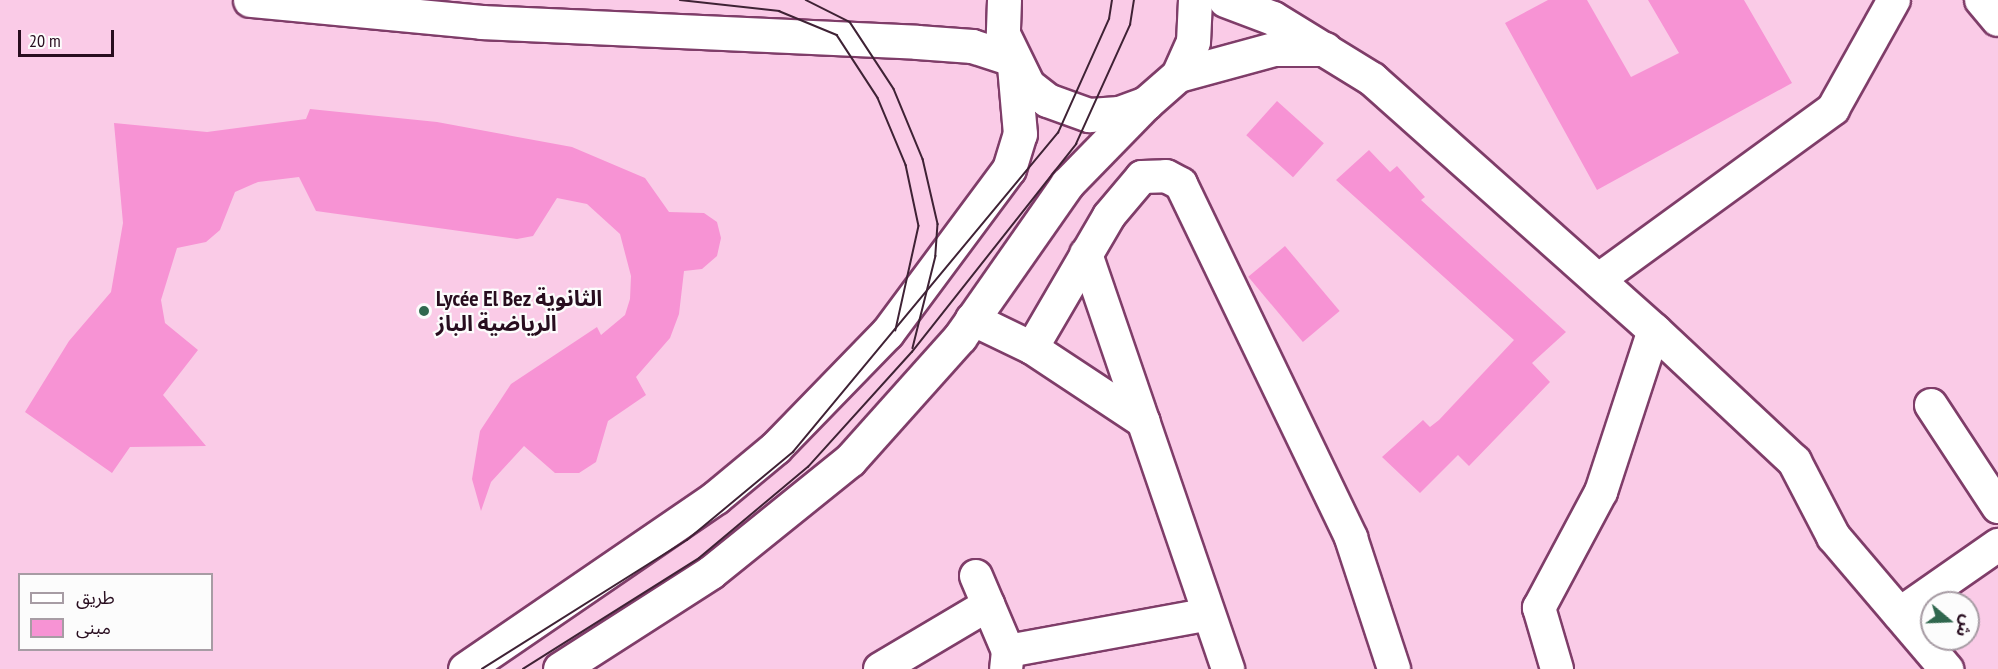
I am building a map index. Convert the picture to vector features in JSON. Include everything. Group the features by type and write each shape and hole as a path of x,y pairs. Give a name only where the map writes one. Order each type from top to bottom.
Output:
{"main road":[{"path":"250,0 481,22 972,46 1012,62 1028,85 1068,111 1119,113 1146,103"},
{"path":"465,669 716,497 775,448 887,333 1009,169 1020,134 1012,62 1003,34 1004,0"},
{"path":"560,669 711,572 795,508 911,398 972,319 1067,184 1146,103 1178,75 1193,42 1195,0"},
{"path":"1225,0 1273,18 1327,49 1372,79 1654,330 1794,461 1833,537 1946,669"},
{"path":"1178,75 1274,49 1327,49"}],"street":[{"path":"1598,280 1833,109 1894,0"},
{"path":"1981,0 1998,20"},
{"path":"1032,348 1086,254 1142,177 1166,176 1181,184 1351,538 1394,669"},
{"path":"1086,254 1228,669"},
{"path":"972,319 1032,348 1144,422"},
{"path":"1557,669 1539,608 1601,492 1654,330"},
{"path":"1931,405 1998,507"},
{"path":"1899,614 1998,545"},
{"path":"976,576 1007,660 1209,614"},
{"path":"880,669 988,605"}],"building":[{"path":"1548,0 1587,0 1631,77 1679,53 1648,0 1744,0 1792,83 1597,190 1505,23"},
{"path":"1277,101 1324,143 1293,177 1246,135"},
{"path":"310,109 437,122 572,147 645,178 669,212 704,213 717,222 721,238 717,256 702,269 684,271 679,314 670,338 636,377 646,395 608,421 596,462 579,473 555,473 524,446 491,482 481,511 472,479 480,431 511,384 597,327 601,335 625,315 630,299 631,276 620,234 587,204 557,198 533,236 517,239 316,211 299,177 258,182 235,192 220,230 206,242 177,248 161,300 165,323 198,350 163,395 206,446 130,447 112,473 25,412 69,341 111,292 123,223 114,123 207,132 306,119"},
{"path":"1369,150 1390,172 1397,166 1425,197 1421,200 1566,332 1532,363 1550,382 1469,466 1458,455 1420,493 1382,457 1423,420 1430,427 1439,420 1514,340 1336,180"},
{"path":"1285,246 1340,311 1303,342 1248,277"}],"tram line":[{"path":"680,0 779,11 837,35 878,98 906,165 919,226 896,330"},
{"path":"806,0 850,22 894,89 923,159 938,224 936,256 913,348"},
{"path":"482,669 687,540 793,452 1058,133 1109,19 1112,0"},
{"path":"523,669 699,558 808,467 912,352 1076,144 1130,25 1134,0"}],"place":[{"name":"Lycée El Bez الثانوية الرياضية الباز","path":"424,311"}]}
